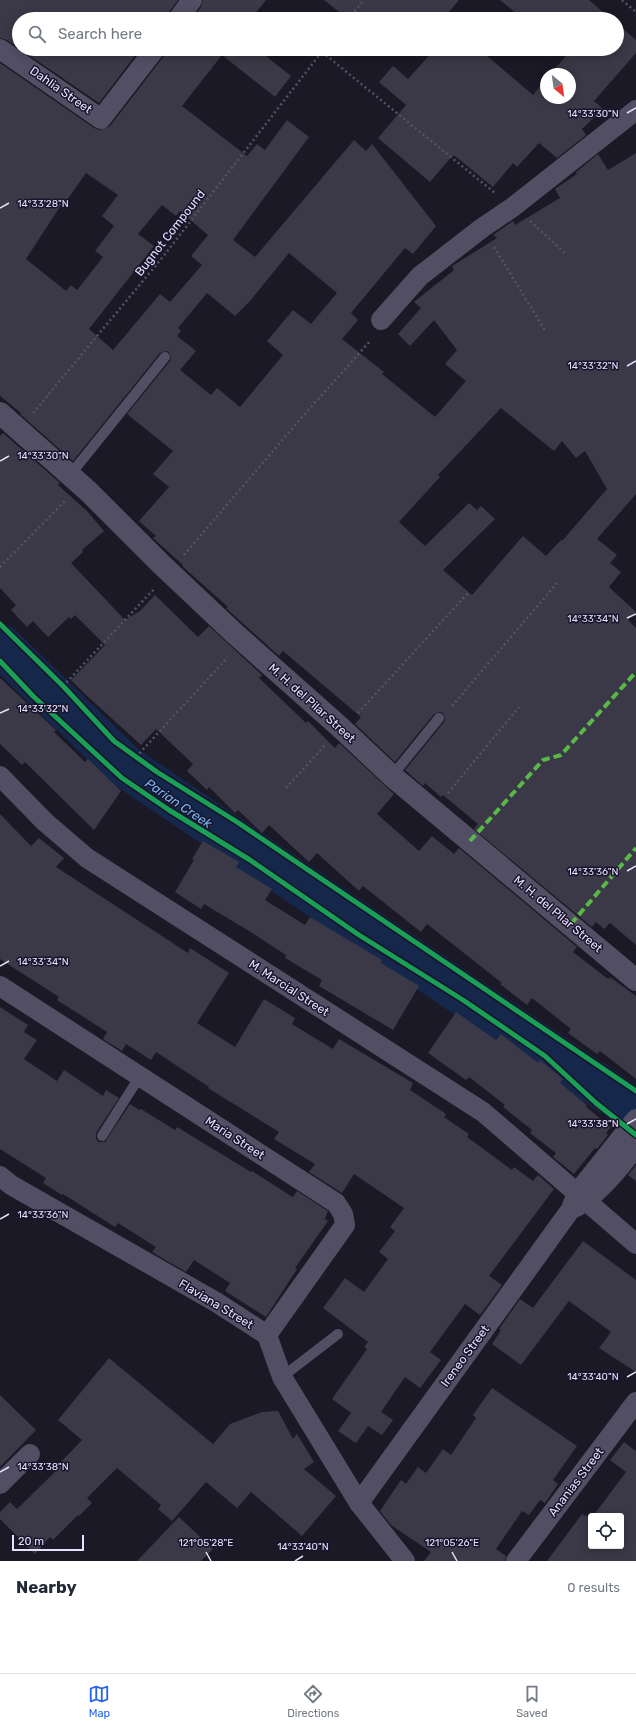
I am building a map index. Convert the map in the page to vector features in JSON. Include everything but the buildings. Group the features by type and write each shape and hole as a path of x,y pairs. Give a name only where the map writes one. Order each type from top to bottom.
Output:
{"street":[{"path":"183,12 192,0"},
{"name":"Dahlia Street","path":"0,49 102,119 150,56"},
{"path":"381,320 420,276 482,228 513,207 636,110"},
{"name":"M. H. del Pilar Street","path":"0,412 75,480 243,640 392,776 636,980"},
{"name":"M. Marcial Street","path":"0,776 45,822 87,858 483,1112 579,1200 636,1244"},
{"name":"Maria Street","path":"0,986 336,1204 343,1214 345,1225 267,1335"},
{"name":"Ireneo Street","path":"358,1503 579,1200 634,1121"},
{"name":"Ireneo Street","path":"579,1200 625,1161 636,1146"},
{"name":"Flaviana Street","path":"0,1176 11,1185 216,1302 267,1335 282,1377 358,1503 405,1561"},
{"name":"Ananias Street","path":"516,1561 636,1402"},
{"path":"0,1484 30,1454"}],"lane":[{"path":"75,480 165,357"},
{"path":"392,776 439,718"},
{"path":"102,1136 140,1076"},
{"path":"282,1377 338,1334"}],"path":[{"path":"354,12 364,0"},
{"path":"622,0 636,12"},
{"path":"330,56 524,215 566,254"},
{"path":"482,228 546,332"},
{"path":"63,686 170,572 296,424 377,333 381,320"},
{"path":"0,567 75,480"},
{"path":"439,718 450,709 558,582"},
{"path":"286,788 341,728 356,716 469,592"},
{"path":"136,757 243,640"},
{"path":"434,811 519,707"}],"waterway":[{"name":"Parian Creek","path":"0,645 126,767 636,1111"}],"marked path":[{"path":"470,841 543,760 561,755 636,672"},
{"path":"571,924 636,848"}],"cycle path":[{"path":"0,624 63,686 114,741 157,772 237,822 636,1091"},
{"path":"0,661 33,696 122,778 169,810 250,860 359,935 463,1000 545,1056 596,1103 636,1135"}]}
